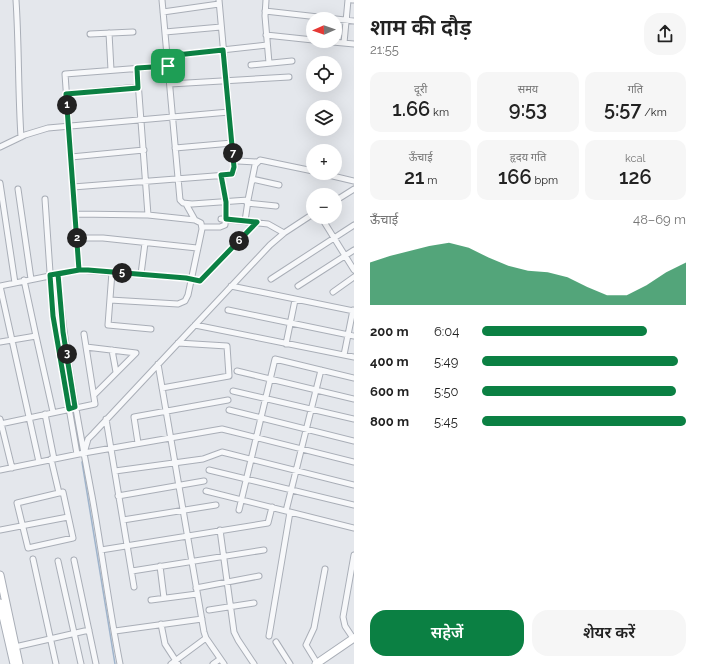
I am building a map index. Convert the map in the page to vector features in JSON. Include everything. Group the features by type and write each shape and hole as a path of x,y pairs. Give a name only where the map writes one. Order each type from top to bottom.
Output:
{"main road":[{"path":"0,575 20,664"},
{"path":"0,603 14,664"},
{"path":"319,663 354,638"}],"street":[{"path":"16,0 19,47 18,93 21,137"},
{"path":"162,0 179,198 186,204 195,220"},
{"path":"266,0 266,35 269,63"},
{"path":"348,0 344,43 354,44"},
{"path":"73,186 146,182 230,174 234,171 219,2 163,12"},
{"path":"265,11 354,21"},
{"path":"165,32 221,27"},
{"path":"90,34 133,32"},
{"path":"109,33 111,70"},
{"path":"266,35 306,39"},
{"path":"167,56 267,45"},
{"path":"251,65 292,61"},
{"path":"79,270 65,74 168,66"},
{"path":"137,68 148,215"},
{"path":"170,84 289,77"},
{"path":"66,94 138,88"},
{"path":"0,148 39,130 68,126 229,112"},
{"path":"175,148 232,143"},
{"path":"71,157 144,150"},
{"path":"238,161 257,162 263,160 306,169"},
{"path":"245,221 252,179 257,162"},
{"path":"202,226 220,227 225,224 223,219 226,202 221,175"},
{"path":"342,178 354,181"},
{"path":"252,179 279,185"},
{"path":"0,183 15,282"},
{"path":"18,189 31,279"},
{"path":"342,197 354,189"},
{"path":"45,199 53,316 72,408 84,453 120,664"},
{"path":"186,204 248,201 276,206"},
{"path":"76,214 148,215 195,220 200,222 202,226 190,279 188,295 185,301 181,303 110,300"},
{"path":"223,219 257,222 274,227 284,233"},
{"path":"84,453 88,439 231,286 284,233 306,219"},
{"path":"39,462 14,340 0,286 79,270 141,274 199,281 203,279 257,222"},
{"path":"325,224 354,270"},
{"path":"270,279 354,225"},
{"path":"77,238 103,238 198,248"},
{"path":"141,274 144,242"},
{"path":"298,286 354,250"},
{"path":"112,272 108,325 151,329"},
{"path":"58,274 77,454"},
{"path":"333,292 354,277"},
{"path":"24,280 54,412"},
{"path":"231,286 295,300 353,310 344,356"},
{"path":"286,344 295,300"},
{"path":"228,310 354,336"},
{"path":"195,325 354,358"},
{"path":"12,468 0,422 95,404 84,334"},
{"path":"0,342 36,336"},
{"path":"162,388 230,376 228,346 178,343"},
{"path":"86,348 136,353 94,395"},
{"path":"112,350 116,372"},
{"path":"239,510 275,359 354,378"},
{"path":"158,364 197,594 206,638 222,662 213,664"},
{"path":"237,370 354,399"},
{"path":"269,636 291,489 321,370"},
{"path":"233,391 354,419"},
{"path":"138,443 134,417 228,400"},
{"path":"229,410 354,441"},
{"path":"45,414 59,493"},
{"path":"106,419 134,587"},
{"path":"0,470 110,447 222,429 354,462"},
{"path":"115,471 204,459 219,452 354,485"},
{"path":"209,470 354,505"},
{"path":"118,496 204,481"},
{"path":"206,490 354,528"},
{"path":"63,492 68,517 73,538 28,548 17,503 63,492"},
{"path":"123,520 216,505"},
{"path":"101,550 268,523 272,507"},
{"path":"0,530 68,517"},
{"path":"220,530 236,638 254,664"},
{"path":"132,571 264,550"},
{"path":"354,555 344,617 345,626 354,638"},
{"path":"33,559 49,638 56,664"},
{"path":"74,560 96,664"},
{"path":"58,561 81,664"},
{"path":"160,566 164,598"},
{"path":"319,663 306,645 314,628 325,569"},
{"path":"196,588 228,580 259,576"},
{"path":"151,600 197,594"},
{"path":"209,610 254,603"},
{"path":"115,631 202,619"},
{"path":"161,624 165,644 175,663 206,638"},
{"path":"15,647 89,630"},
{"path":"276,642 290,664"}],"waterway":[{"path":"82,462 115,664"}],"route":[{"path":"168,66 137,68 138,88 66,94 79,270 58,274 61,317 75,407 69,409 53,316 50,275 79,270 88,270 186,278 200,281 257,222 226,219 226,202 221,175 232,174 234,167 223,50 167,56 168,66"}]}
